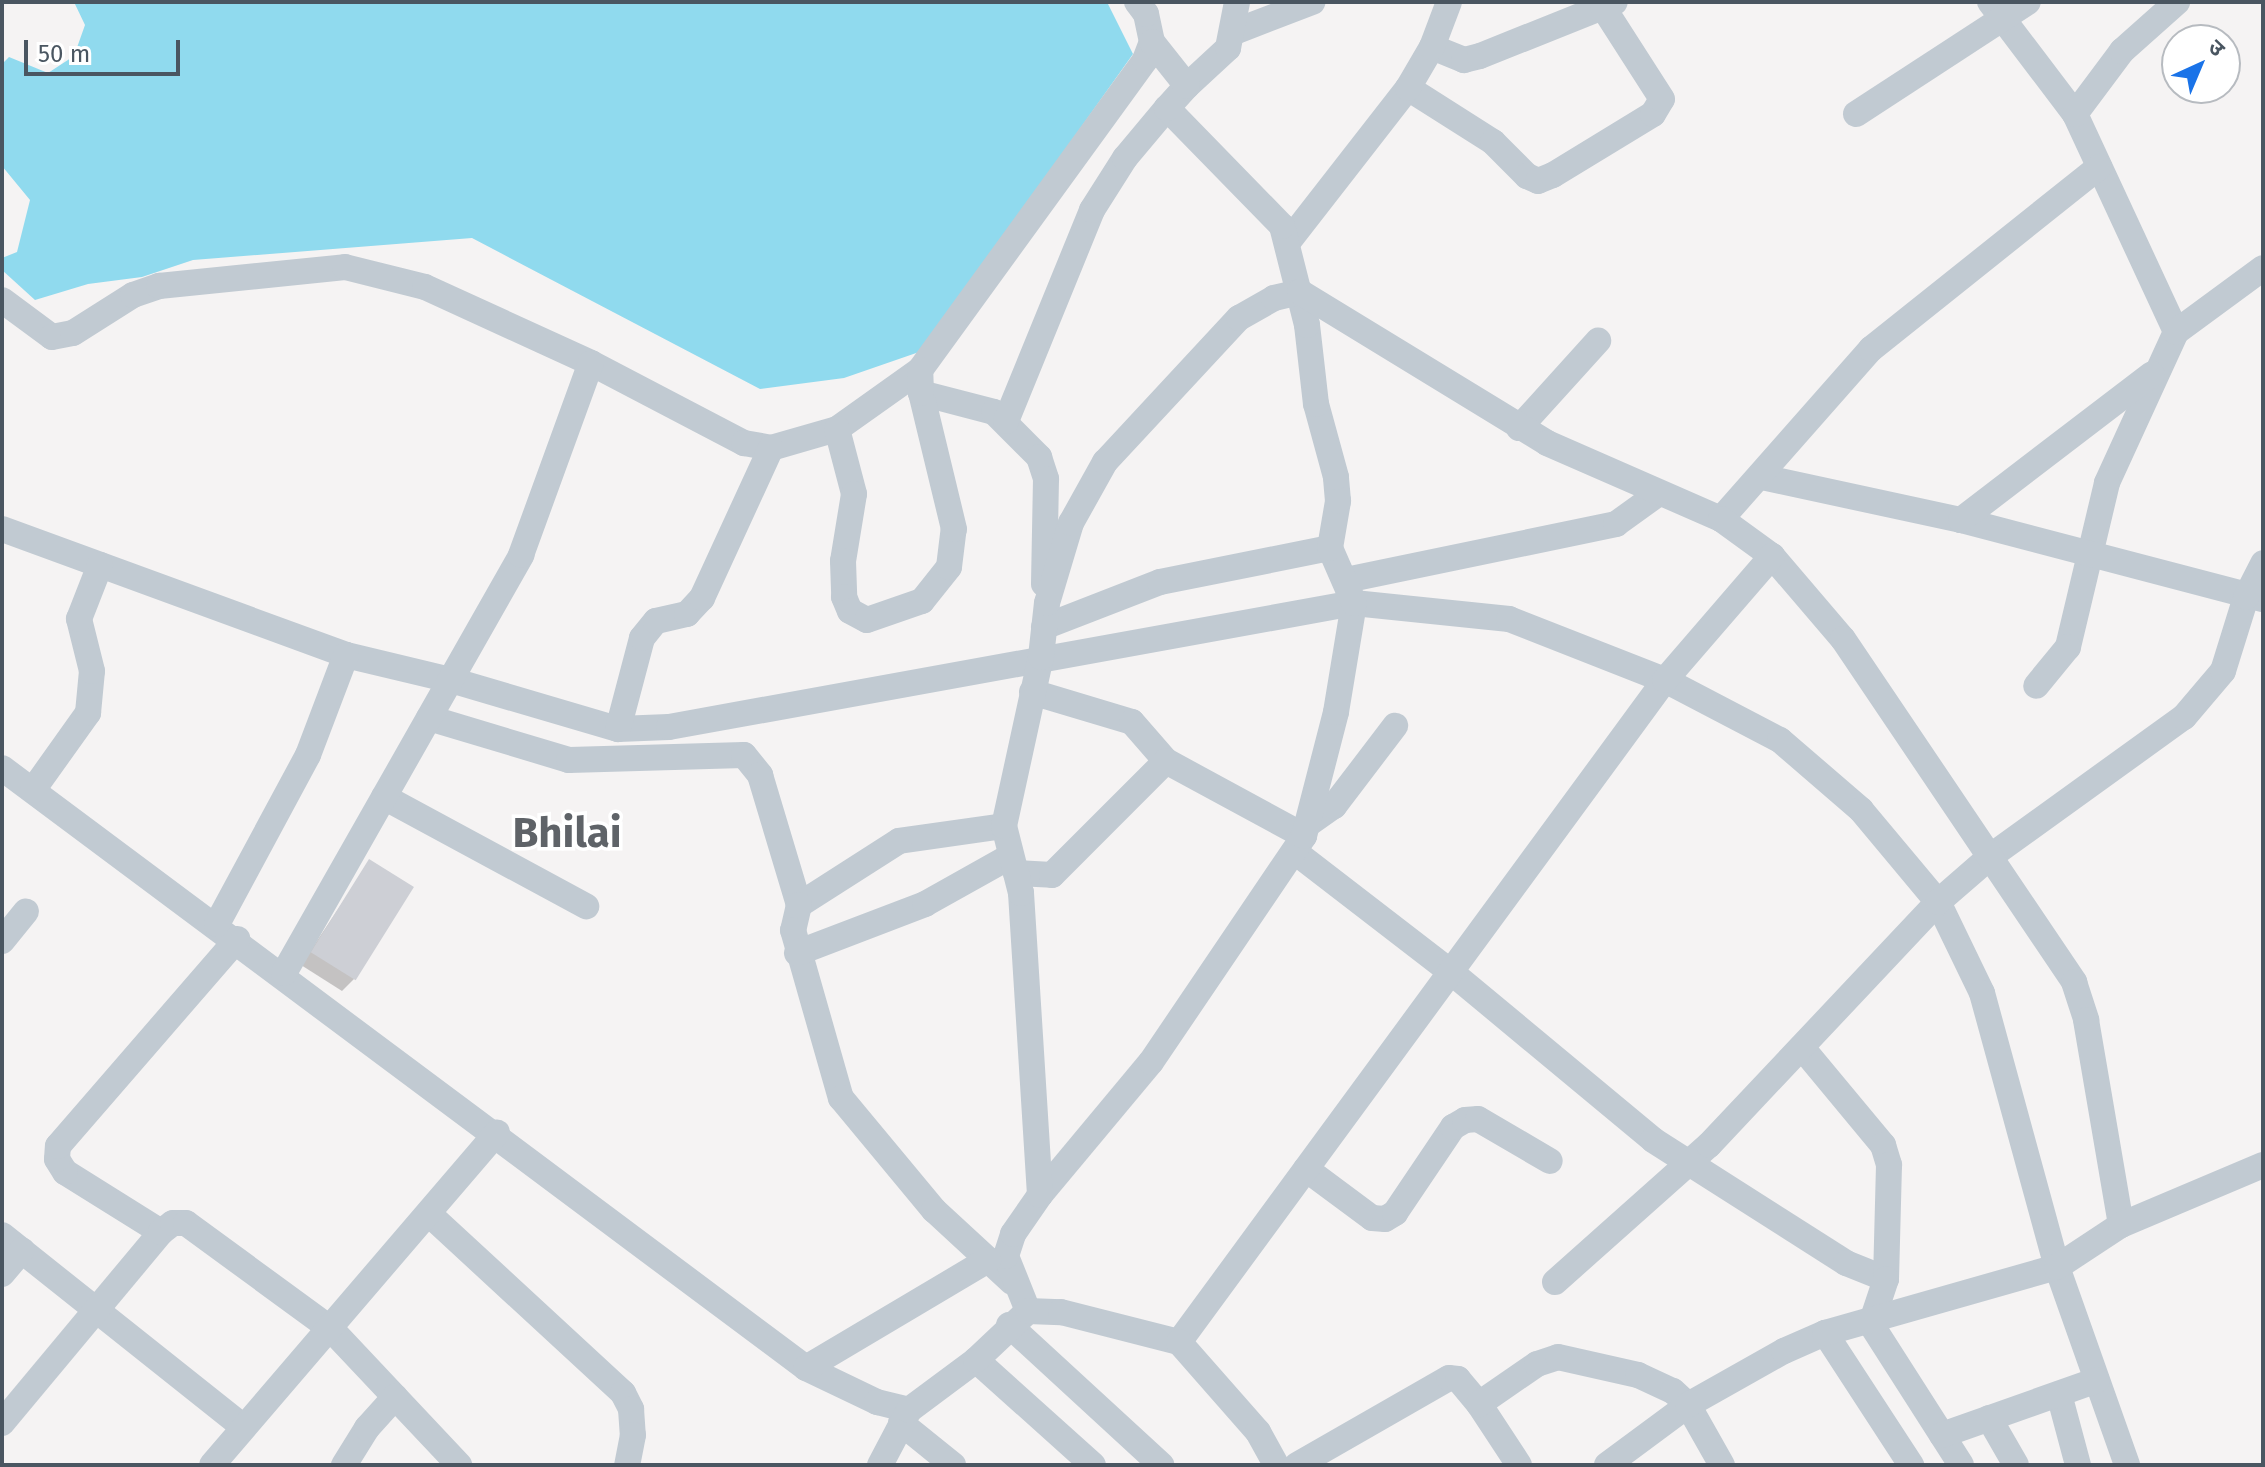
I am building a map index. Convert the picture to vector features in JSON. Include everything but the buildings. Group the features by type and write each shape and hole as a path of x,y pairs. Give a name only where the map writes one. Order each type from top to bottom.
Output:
{"street":[{"path":"1137,2 1146,14 1152,42 1187,86"},
{"path":"1006,421 1092,210 1125,158 1167,108 1222,56 1234,32 1237,2"},
{"path":"1234,32 1312,2"},
{"path":"1288,242 1408,88 1432,47 1449,2"},
{"path":"1856,114 1997,11 2028,2"},
{"path":"2075,114 2122,51 2177,2"},
{"path":"1408,88 1493,142 1527,176 1538,181 1653,114 1662,99 1609,4 1464,60 1432,47"},
{"path":"1997,11 2075,114 2176,332"},
{"path":"2,300 52,337 73,333 133,295 159,286 345,267 425,287 591,363 744,443 771,448 837,429 920,382 1145,60 1152,42"},
{"path":"1167,108 1273,212 1288,242 1300,292 1316,404 1336,477 1338,501 1330,548 1350,592 1336,712 1302,837"},
{"path":"1721,519 1762,477 1871,349 2099,167"},
{"path":"2036,686 2068,647 2107,483 2155,372 2176,332 2263,268"},
{"path":"1046,615 1071,523 1105,462 1239,318 1264,302 1300,292 1519,428 1721,519 1772,556 1843,639 2074,982 2086,1020 2121,1225"},
{"path":"1519,428 1598,341"},
{"path":"284,973 521,555 591,363"},
{"path":"1961,520 2155,372"},
{"path":"920,382 994,412 1006,421 1039,457 1046,479 1046,615 1041,657 1004,826 1014,864 1026,947 1040,1195"},
{"path":"837,429 854,494 843,561 844,597 850,611 867,620 922,601 949,567 954,529 920,382"},
{"path":"618,729 642,638 656,621 687,614 702,598 771,448"},
{"path":"1762,477 1961,520 2254,598"},
{"path":"2,529 346,655 451,680 618,729 685,725 1041,657 1350,592 1616,524 1659,493"},
{"path":"1046,615 1160,582 1330,548"},
{"path":"1179,1342 1665,680 1772,556"},
{"path":"1555,1282 1691,1161 1804,1050 1938,902 1991,856 2184,717 2223,671 2254,598 2263,563"},
{"path":"33,790 88,713 92,671 79,619 100,565"},
{"path":"1350,592 1509,619 1665,680 1780,740 1861,810 1938,902 1982,993 2057,1267 2127,1465"},
{"path":"161,1232 65,1172 57,1159 58,1146 227,932 308,755 346,655"},
{"path":"1032,692 1132,722 1166,761 1302,837 1451,972 1613,1109 1846,1263 1886,1279"},
{"path":"429,718 569,760 744,755 760,775 799,905 793,930 797,953 841,1098 934,1210 1012,1282"},
{"path":"1161,1465 1018,1318 1006,1256 1013,1234 1040,1195 1151,1062 1302,837 1334,806 1395,726"},
{"path":"797,953 925,904 1014,864 1052,875 1166,761"},
{"path":"2,768 284,973 806,1368 905,1416 953,1465"},
{"path":"384,797 586,906"},
{"path":"799,905 899,841 1004,826"},
{"path":"2,941 26,911"},
{"path":"1804,1050 1883,1145 1889,1165 1886,1279 1871,1324"},
{"path":"1306,1169 1372,1218 1385,1219 1405,1201 1453,1127 1465,1120 1478,1119 1550,1161"},
{"path":"223,1461 243,1427 331,1329 497,1132"},
{"path":"1607,1465 1688,1405 1825,1333 1871,1324 2057,1267 2121,1225 2263,1165"},
{"path":"429,1214 623,1393 631,1409 633,1435 627,1465"},
{"path":"2,1423 101,1309 161,1232 173,1223 186,1223 331,1329 459,1465"},
{"path":"2,1274 12,1242 101,1309 243,1427"},
{"path":"806,1368 988,1260"},
{"path":"880,1465 905,1416 976,1360 1018,1318 1061,1312 1179,1342 1258,1432 1276,1465"},
{"path":"1871,1324 1961,1465"},
{"path":"1825,1333 1911,1465"},
{"path":"1479,1404 1537,1364 1558,1357 1638,1375 1673,1391 1688,1405 1722,1465"},
{"path":"976,1360 1093,1465"},
{"path":"1297,1465 1449,1378 1458,1379 1479,1404 1519,1465"},
{"path":"1942,1435 2097,1380"},
{"path":"2059,1394 2078,1465"},
{"path":"344,1465 367,1428 395,1397"},
{"path":"1989,1418 2016,1465"}],"water":[{"path":"74,2 1107,2 1133,54 922,351 844,378 760,389 472,238 193,260 142,277 88,284 35,300 2,270 2,258 17,252 30,200 2,166 2,64 9,57 48,73 74,56 85,25"}],"district":[{"name":"Bhilai","path":"567,833"}]}
